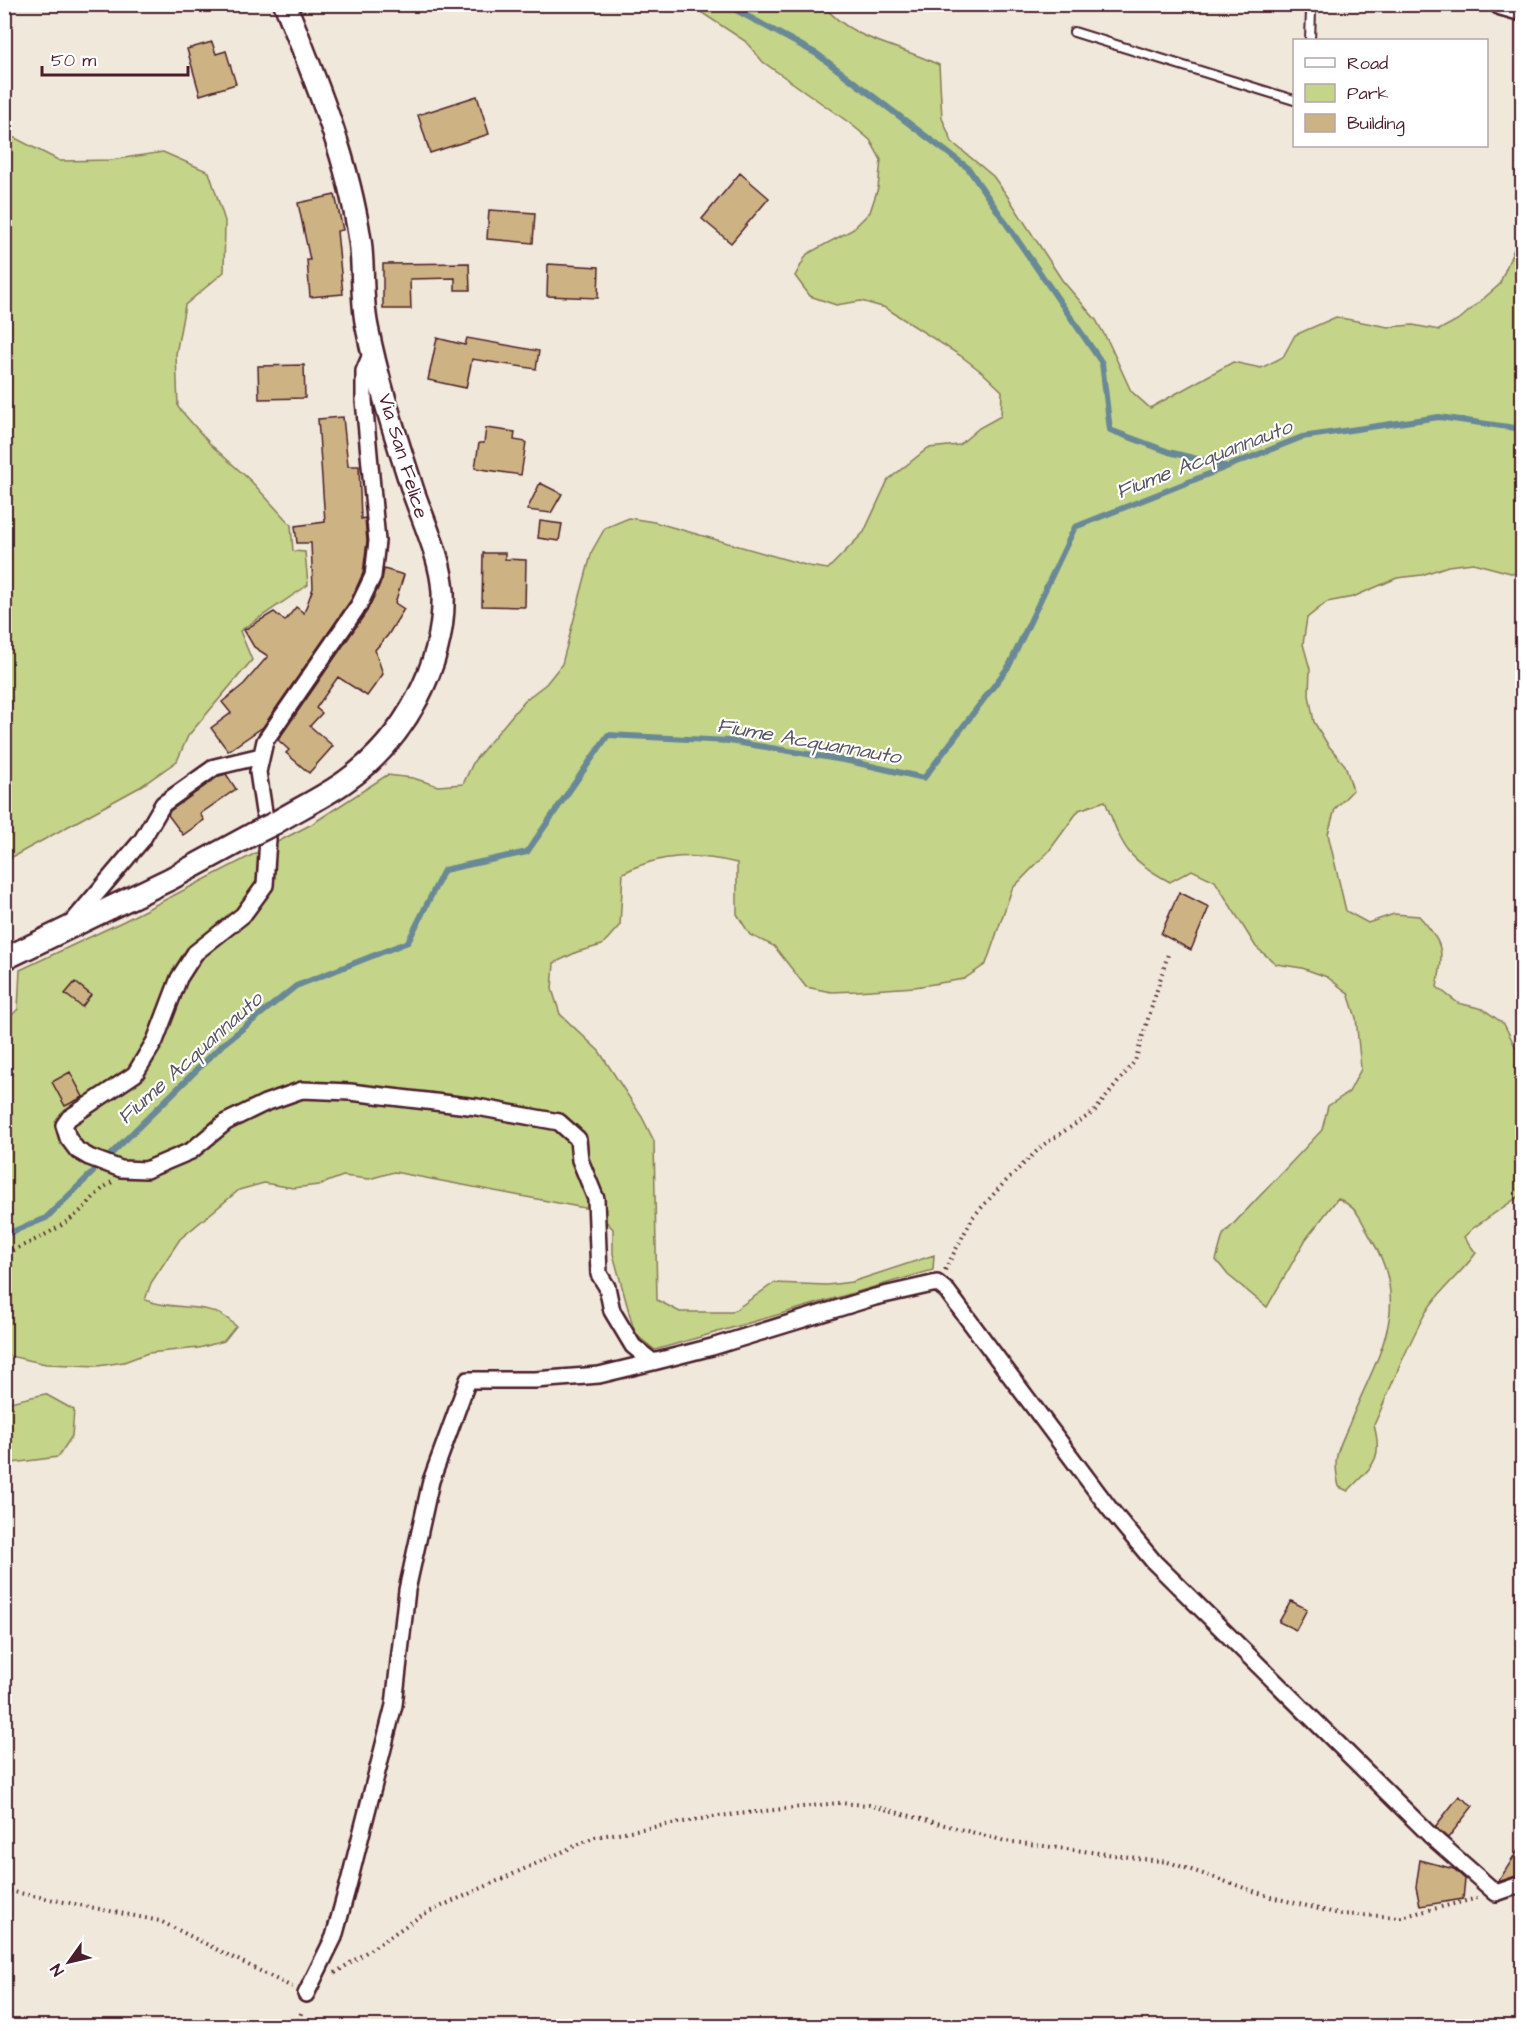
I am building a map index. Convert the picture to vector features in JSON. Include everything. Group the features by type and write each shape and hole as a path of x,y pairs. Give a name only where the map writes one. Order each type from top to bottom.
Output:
{"street":[{"name":"Via San Felice","path":"4,959 265,827 346,782 373,759 408,714 434,659 442,624 443,590 434,552 382,387 366,326 360,241 344,159 285,4"},
{"path":"1501,4 1522,10"},
{"path":"373,350 364,371 364,400 377,541 373,576 359,605 265,741 258,772 265,827 265,885 243,915 195,953 179,978 154,1041 135,1074 69,1118 64,1125 68,1138 77,1150 121,1170 146,1170 191,1151 226,1122 265,1103 302,1090 350,1092 454,1104 558,1122 578,1139 580,1160 596,1199 599,1274 607,1287 612,1311 633,1347 653,1362"},
{"path":"65,930 142,840 163,804 214,767 261,756"},
{"path":"306,1994 334,1936 343,1904 394,1705 407,1590 431,1481 468,1380 534,1380 600,1375 712,1347 875,1297 937,1283 947,1291 1109,1509 1154,1562 1430,1835 1496,1893 1522,1884"}],"lane":[{"path":"1307,4 1311,11 1310,39"},
{"path":"1074,32 1293,100"}],"path":[{"path":"937,1283 973,1217 1043,1145 1094,1112 1135,1060 1169,951"},
{"path":"7,1253 48,1234 78,1213 99,1190 116,1179 121,1170"},
{"path":"4,1890 160,1921 306,1994 422,1915 595,1837 719,1816 838,1803 869,1805 1005,1841 1168,1862 1272,1897 1339,1914 1401,1917 1496,1893"}],"green space":[{"path":"690,5 823,5 848,27 862,35 939,65 942,118 952,142 993,176 1062,280 1096,320 1131,391 1150,408 1233,362 1261,368 1283,357 1295,335 1336,317 1388,327 1413,325 1439,330 1461,318 1499,285 1522,230 1522,576 1473,563 1448,566 1422,575 1397,578 1353,597 1327,602 1307,618 1303,644 1310,669 1309,695 1314,722 1328,745 1345,765 1353,790 1335,809 1328,834 1346,911 1368,923 1394,914 1419,916 1433,933 1440,948 1441,965 1437,987 1458,1003 1483,1009 1504,1024 1517,1050 1522,1067 1522,1194 1464,1237 1476,1253 1438,1296 1419,1325 1374,1425 1377,1437 1376,1456 1369,1469 1348,1491 1339,1487 1336,1467 1337,1453 1380,1353 1390,1310 1390,1288 1384,1265 1362,1221 1352,1207 1338,1198 1306,1239 1267,1307 1228,1275 1216,1260 1223,1235 1322,1130 1328,1106 1349,1092 1361,1069 1356,1018 1348,993 1327,977 1302,968 1276,964 1256,947 1215,881 1192,870 1170,882 1143,866 1127,850 1116,830 1105,801 1079,810 1049,851 1012,889 986,964 964,979 915,987 857,991 831,992 806,987 774,946 750,935 737,914 737,863 693,856 665,858 637,866 623,873 620,925 602,945 577,952 554,963 552,989 560,1014 599,1051 642,1117 654,1141 657,1300 680,1312 732,1312 774,1283 827,1285 852,1282 934,1255 933,1270 655,1350 635,1334 613,1254 613,1229 595,1210 394,1172 369,1179 343,1176 319,1185 293,1188 264,1183 239,1190 180,1239 151,1283 145,1300 170,1306 204,1309 225,1317 236,1326 224,1341 199,1348 148,1353 124,1362 98,1366 46,1364 5,1355 4,1023 18,1009 20,970 124,921 312,824 387,775 413,778 438,786 463,784 474,761 525,700 546,684 562,664 592,551 605,528 629,518 654,522 809,566 828,569 864,532 888,480 928,448 959,445 979,428 1001,416 1002,391 983,373 961,356 886,308 861,301 836,305 810,296 795,276 807,254 852,230 870,212 878,188 881,160 870,140 851,124 763,62 745,41"},
{"path":"4,138 15,138 60,161 111,160 163,152 209,172 225,221 224,272 185,305 176,354 178,407 211,445 251,481 291,525 293,551 305,552 308,585 240,631 252,660 188,736 177,761 140,787 5,861"},
{"path":"45,1394 74,1410 72,1436 58,1457 5,1464 5,1403"}],"building":[{"path":"212,42 216,54 226,51 236,84 200,95 187,49"},
{"path":"477,96 489,134 430,153 418,115"},
{"path":"740,173 769,198 731,243 702,219"},
{"path":"335,195 343,230 337,231 343,294 310,297 307,260 310,260 298,203"},
{"path":"489,210 535,213 533,243 487,239"},
{"path":"469,263 470,290 455,290 455,278 410,279 411,309 383,309 383,264"},
{"path":"548,264 599,267 598,298 547,296"},
{"path":"437,338 465,345 467,338 539,351 536,369 472,359 466,388 428,380"},
{"path":"304,365 305,398 259,399 258,366"},
{"path":"343,417 348,466 359,466 361,519 365,518 367,541 363,573 351,600 263,727 228,751 211,728 231,713 222,702 244,684 268,656 254,647 244,630 274,612 285,621 296,607 304,613 313,588 311,543 297,543 295,526 325,522 318,419"},
{"path":"486,428 515,432 514,440 526,442 521,475 475,468 479,443 484,443"},
{"path":"540,483 562,494 551,513 527,510"},
{"path":"540,521 562,524 559,541 538,538"},
{"path":"483,553 505,553 505,559 526,560 525,607 482,606"},
{"path":"384,569 404,575 395,603 404,609 388,635 375,650 383,674 367,696 338,677 316,708 322,713 310,726 333,746 309,773 286,753 289,750 278,740 367,611 382,580"},
{"path":"226,774 236,789 200,814 204,820 183,835 168,815 170,811 219,776"},
{"path":"1179,892 1209,907 1191,950 1161,934"},
{"path":"75,982 91,995 82,1007 65,994"},
{"path":"70,1072 83,1097 65,1106 52,1082"},
{"path":"1291,1601 1307,1609 1296,1630 1279,1622"},
{"path":"1459,1796 1473,1806 1448,1838 1435,1827"},
{"path":"1522,1844 1522,1874 1498,1882"},
{"path":"1420,1860 1454,1869 1465,1879 1463,1899 1420,1906 1416,1887"}],"waterway":[{"path":"725,4 817,54 968,168 1102,363 1110,430 1169,452 1225,466"},
{"name":"Fiume Acquannauto","path":"110,1155 222,1045 296,986 408,942 444,870 527,852 608,735 729,741 849,761 924,778 1009,666 1075,527 1302,437 1439,417 1522,429"},
{"name":"Fiume Acquannauto","path":"4,1235 46,1218 93,1172"}]}
